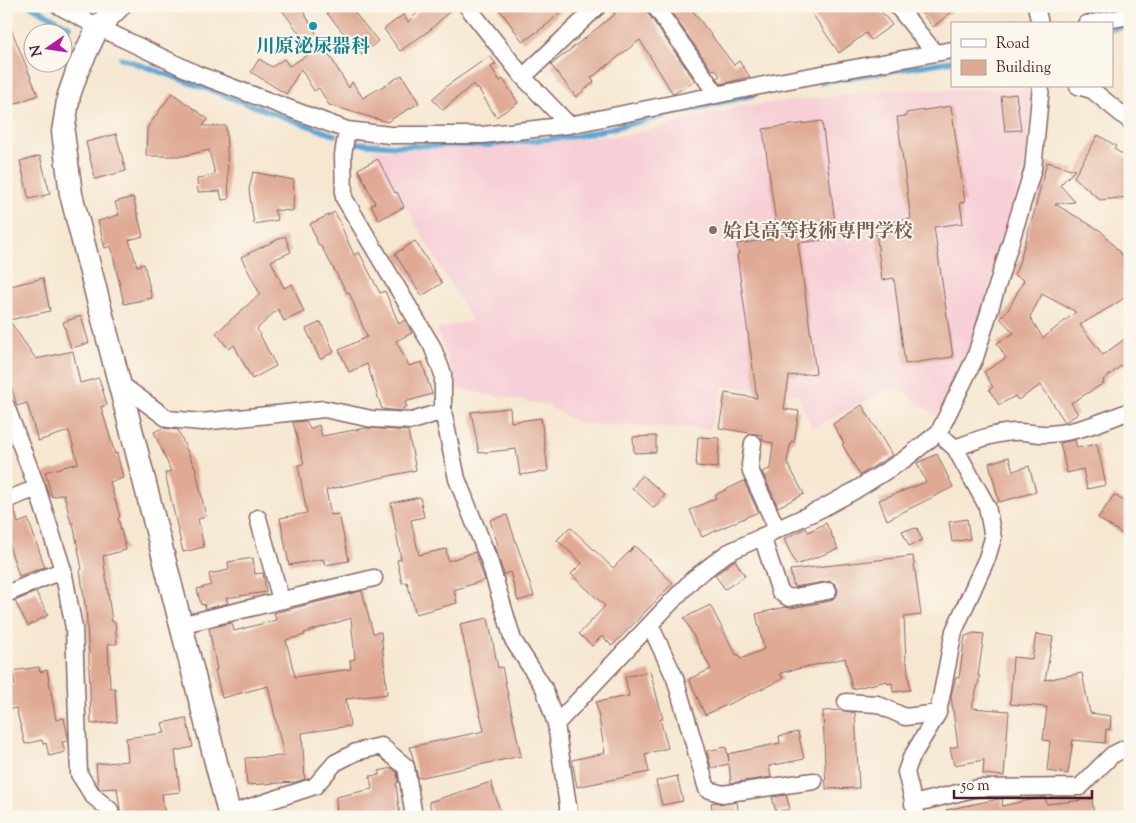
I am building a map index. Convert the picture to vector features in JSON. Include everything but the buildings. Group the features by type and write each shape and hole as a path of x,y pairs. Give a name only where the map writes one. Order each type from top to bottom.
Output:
{"street":[{"path":"59,6 98,27 200,75 347,130 390,135 484,135 569,125 784,81 951,50"},
{"path":"119,6 98,27 68,95 63,132 71,194 229,816 315,786 335,763 356,752 381,746 406,767 414,817"},
{"path":"467,6 522,77 569,125"},
{"path":"522,77 598,6"},
{"path":"655,6 718,95"},
{"path":"897,6 936,53"},
{"path":"1036,6 1040,22"},
{"path":"1097,22 1130,16"},
{"path":"556,724 693,580 727,553 854,491 905,459 939,432 975,358 1033,169 1041,88"},
{"path":"1085,88 1092,90 1130,121"},
{"path":"347,130 343,155 344,198 432,346 442,374 443,411 457,478 489,560 513,640 544,688 556,724 568,817"},
{"path":"119,383 168,419 202,422 324,409 372,419 412,421 443,411"},
{"path":"6,406 37,488 64,570 74,628 79,774 93,796 110,810 111,817"},
{"path":"955,448 986,437 1014,432 1048,435 1067,432 1130,411"},
{"path":"939,432 955,448 987,506 993,538 987,558 954,631 938,712 911,758 906,772 915,810 978,788 1080,787 1112,754 1130,746"},
{"path":"754,443 750,465 751,472 769,533 780,592 789,598 828,591"},
{"path":"6,500 37,488"},
{"path":"258,518 281,600"},
{"path":"6,594 64,570"},
{"path":"180,625 374,578"},
{"path":"650,625 675,678 708,789 722,794 814,781"},
{"path":"846,702 877,704 905,717 938,712"}],"shaded area":[{"name":"姶良高等技術専門学校","path":"1033,89 1024,167 974,341 954,390 936,416 895,386 812,429 798,395 723,386 710,429 579,424 548,405 458,389 437,329 472,321 373,150 475,148 627,135 744,106 892,90"}],"waterway":[{"path":"31,6 61,22"},
{"path":"1114,29 1130,26"},
{"path":"121,58 334,135"},
{"path":"821,82 951,61"},
{"path":"354,143 397,146 488,145 578,136 753,95"}],"place":[{"name":"川原泌尿器科","path":"313,26"},
{"name":"姶良高等技術専門学校","path":"713,230"}]}
